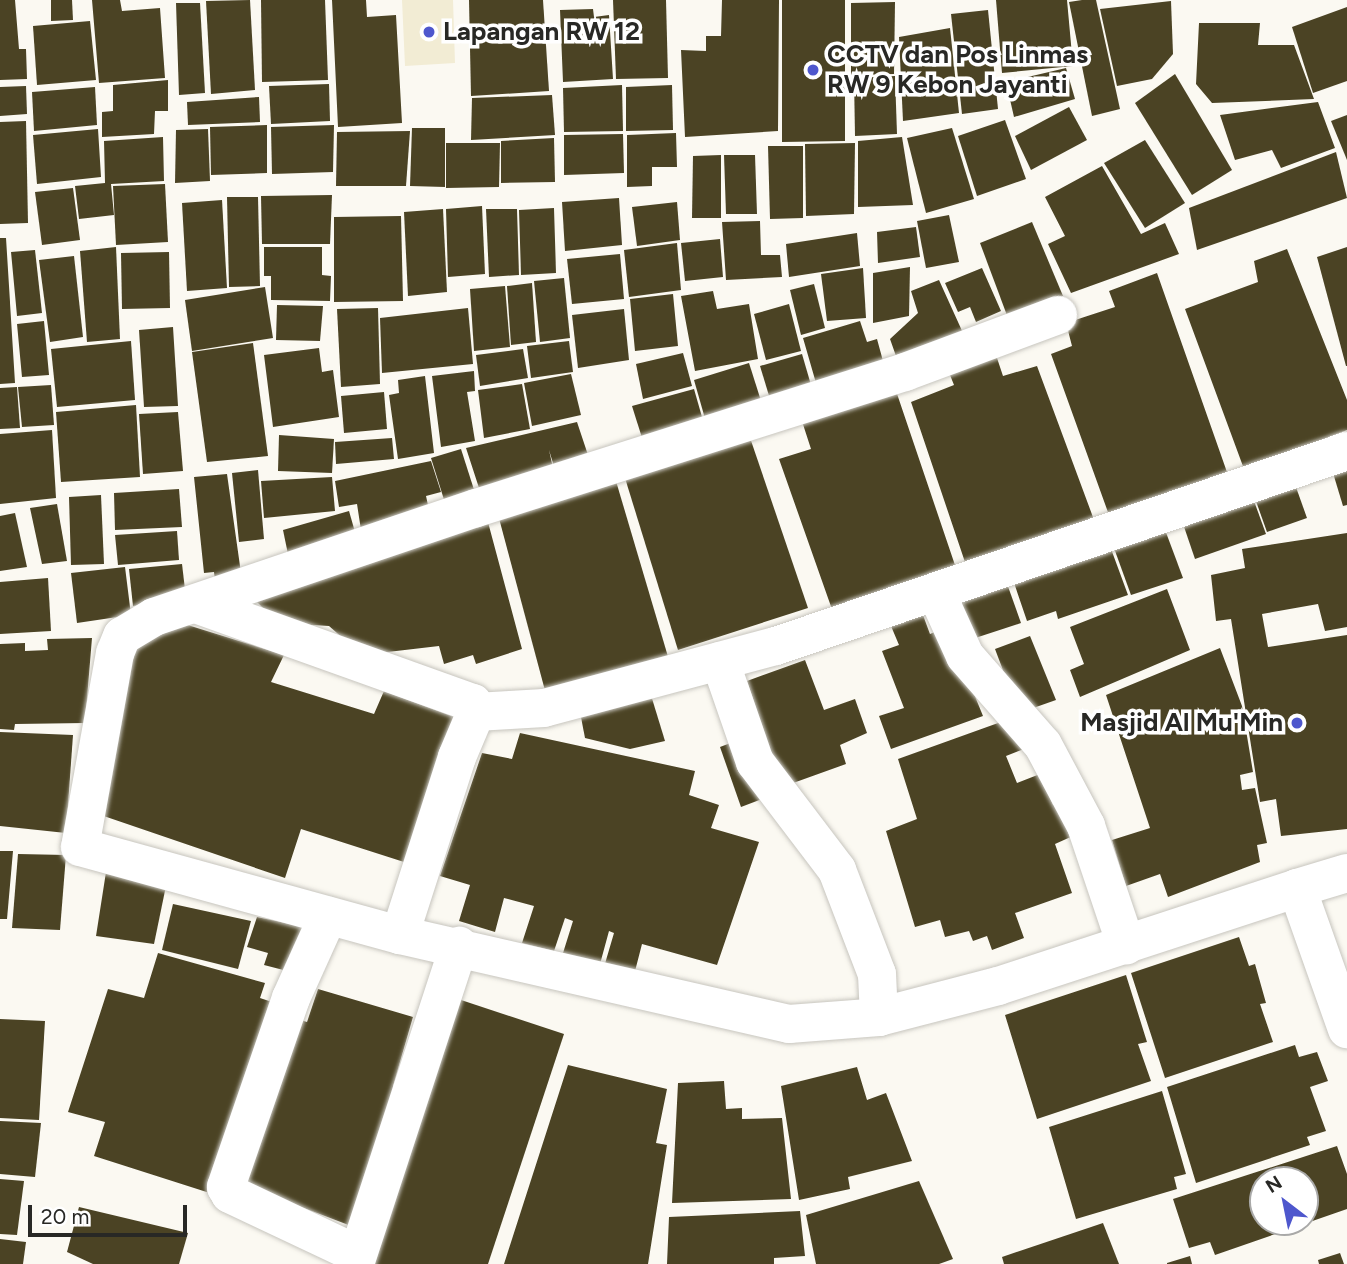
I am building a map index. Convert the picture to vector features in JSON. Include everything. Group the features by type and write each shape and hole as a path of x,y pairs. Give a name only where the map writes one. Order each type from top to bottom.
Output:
{"street":[{"path":"1058,315 893,376 476,508 154,617 122,636 106,687 80,847 400,935 459,946 789,1024 879,1017 998,986 1347,873"},
{"path":"476,712 544,708 720,661 936,592 1347,451"},
{"path":"936,592 965,656 1043,745 1086,826 1126,945"},
{"path":"196,604 464,698 476,712"},
{"path":"720,661 755,762 837,870 877,974 879,1017"},
{"path":"400,935 457,757 476,712"},
{"path":"1297,888 1347,1028"},
{"path":"328,916 291,998 226,1187 230,1194 356,1259 459,946"}],"shaded area":[{"name":"Lapangan RW 12","path":"402,0 453,0 455,63 405,66"}],"building":[{"path":"0,0 15,0 19,49 26,49 27,79 0,80"},
{"path":"51,0 72,0 73,20 51,21"},
{"path":"92,0 120,0 122,11 160,8 165,78 99,83"},
{"path":"250,0 255,90 211,94 206,1"},
{"path":"261,0 325,0 328,80 262,82"},
{"path":"332,0 366,0 367,17 396,15 402,123 338,127"},
{"path":"469,0 543,0 549,91 471,96"},
{"path":"613,0 666,0 668,78 616,79"},
{"path":"722,0 779,0 778,131 685,137 681,50 706,51 706,36 721,36"},
{"name":"CCTV dan Pos Linmas RW 9 Kebon Jayanti","path":"782,0 845,0 845,141 782,142"},
{"path":"996,0 1067,0 1073,66 1002,73"},
{"path":"1096,0 1120,109 1092,116 1069,2"},
{"path":"1171,1 1173,54 1152,79 1117,86 1100,9"},
{"path":"895,2 894,74 851,75 851,3"},
{"path":"176,3 200,3 205,93 179,95"},
{"path":"1347,7 1347,81 1313,93 1292,27"},
{"path":"593,9 594,17 609,15 613,79 563,82 560,10"},
{"path":"988,10 998,109 962,114 951,14"},
{"path":"90,21 96,80 37,85 33,26"},
{"path":"1199,23 1260,23 1258,45 1294,45 1314,99 1212,103 1196,84"},
{"path":"950,28 959,113 903,121 899,37"},
{"path":"1066,68 1075,99 1014,117 1006,82"},
{"path":"1175,74 1232,170 1192,195 1135,103"},
{"path":"895,76 897,134 855,136 854,78"},
{"path":"168,80 168,111 155,111 154,134 102,137 102,112 113,111 113,85"},
{"path":"329,84 330,121 271,124 269,86"},
{"path":"622,85 623,131 564,132 563,88"},
{"path":"672,85 673,130 626,131 626,87"},
{"path":"26,86 27,114 0,116 0,87"},
{"path":"95,87 97,125 34,131 32,92"},
{"path":"552,95 555,135 471,140 472,98"},
{"path":"259,97 260,122 188,125 187,102"},
{"path":"1318,102 1335,148 1281,168 1272,150 1235,160 1220,115"},
{"path":"1069,107 1087,140 1031,170 1015,136"},
{"path":"1347,115 1347,160 1331,121"},
{"path":"1005,120 1026,179 977,196 958,136"},
{"path":"26,121 28,223 0,224 0,122"},
{"path":"267,125 267,173 211,175 210,127"},
{"path":"334,125 333,172 272,174 271,127"},
{"path":"412,128 445,128 445,187 410,186"},
{"path":"952,128 974,199 926,213 907,138"},
{"path":"98,129 101,177 37,184 33,135"},
{"path":"208,129 210,181 175,183 176,130"},
{"path":"410,131 406,186 336,186 337,132"},
{"path":"676,133 677,167 652,167 652,186 627,187 627,135"},
{"path":"623,134 624,173 564,175 564,135"},
{"path":"163,137 164,181 111,184 114,215 79,219 75,186 105,183 104,141"},
{"path":"902,137 913,205 858,207 858,141"},
{"path":"554,138 555,182 501,183 501,141"},
{"path":"1145,140 1185,203 1145,228 1104,163"},
{"path":"446,143 500,143 499,187 446,188"},
{"path":"855,143 854,214 806,216 805,144"},
{"path":"768,146 803,146 803,218 770,219"},
{"path":"1336,152 1347,198 1197,250 1189,208"},
{"path":"721,155 721,218 692,218 693,156"},
{"path":"724,155 755,155 757,214 726,214"},
{"path":"1102,166 1141,234 1165,223 1179,254 1071,293 1048,244 1065,236 1045,197"},
{"path":"165,184 168,242 116,245 113,186"},
{"path":"73,188 80,240 42,245 35,192"},
{"path":"332,195 330,244 262,244 261,196"},
{"path":"227,197 258,197 260,286 229,287"},
{"path":"619,198 622,245 565,251 562,202"},
{"path":"222,200 227,288 187,291 182,203"},
{"path":"677,202 680,240 637,246 632,207"},
{"path":"482,206 485,274 448,277 446,209"},
{"path":"554,208 556,273 521,275 519,210"},
{"path":"443,209 447,292 408,296 404,212"},
{"path":"486,209 517,209 519,275 489,277"},
{"path":"949,215 959,262 926,268 917,221"},
{"path":"401,216 403,301 334,302 334,217"},
{"path":"760,221 761,255 780,255 782,277 726,280 722,222"},
{"path":"1032,222 1063,296 1008,318 980,243"},
{"path":"916,227 920,257 878,263 877,232"},
{"path":"857,233 860,266 789,277 786,244"},
{"path":"0,238 6,238 15,383 0,384"},
{"path":"720,239 723,277 685,281 681,243"},
{"path":"677,243 681,290 629,297 624,250"},
{"path":"116,247 120,339 87,342 80,251"},
{"path":"264,247 322,247 322,275 331,276 330,301 271,300 271,276 264,276"},
{"path":"1347,247 1347,366 1346,366 1317,257"},
{"path":"1287,249 1347,400 1347,430 1244,469 1185,309 1258,282 1254,261"},
{"path":"35,250 42,313 17,316 11,252"},
{"path":"169,252 170,308 122,309 121,253"},
{"path":"620,254 624,299 572,304 567,259"},
{"path":"74,256 83,337 50,342 39,260"},
{"path":"910,267 909,316 873,323 873,273"},
{"path":"863,268 866,318 827,321 821,274"},
{"path":"982,268 1001,311 976,322 970,307 958,312 945,283"},
{"path":"1157,273 1228,475 1109,515 1051,354 1072,346 1066,323 1115,307 1109,291"},
{"path":"564,278 570,338 540,342 534,281"},
{"path":"939,280 963,333 896,356 890,339 918,313 911,291"},
{"path":"532,283 536,342 511,345 507,286"},
{"path":"814,284 825,328 801,335 790,290"},
{"path":"505,286 510,347 474,351 470,289"},
{"path":"265,287 273,338 192,351 185,300"},
{"path":"713,291 717,309 749,304 758,359 695,371 681,296"},
{"path":"673,294 678,346 635,351 630,299"},
{"path":"789,304 801,351 766,360 754,314"},
{"path":"277,305 323,306 320,341 276,340"},
{"path":"378,308 380,384 341,387 337,309"},
{"path":"468,308 473,364 382,373 380,318"},
{"path":"624,309 629,360 578,368 572,315"},
{"path":"44,321 49,375 22,377 17,324"},
{"path":"860,321 867,342 877,339 883,361 816,383 803,338"},
{"path":"173,327 178,406 144,407 139,330"},
{"path":"131,341 135,400 57,407 51,349"},
{"path":"569,341 573,372 531,378 527,346"},
{"path":"253,343 268,456 207,462 192,352"},
{"path":"992,343 1003,376 1037,366 1097,528 968,571 911,402 954,385 944,360"},
{"path":"319,348 322,372 333,370 339,417 273,427 264,355"},
{"path":"523,349 528,378 480,386 476,355"},
{"path":"683,353 692,386 643,399 636,364"},
{"path":"802,354 811,385 770,399 760,366"},
{"path":"749,363 762,404 706,422 694,380"},
{"path":"474,371 475,391 467,392 475,441 441,447 432,376"},
{"path":"571,374 581,415 532,426 524,383"},
{"path":"425,376 434,453 398,459 389,395 399,393 398,380"},
{"path":"893,382 958,574 834,615 779,459 811,449 799,412"},
{"path":"522,384 530,429 484,438 478,390"},
{"path":"51,385 54,425 22,427 18,387"},
{"path":"17,387 20,428 0,429 0,388"},
{"path":"694,389 704,424 643,441 632,406"},
{"path":"384,392 387,429 344,433 341,396"},
{"path":"136,405 140,477 61,482 56,412"},
{"path":"178,412 183,471 143,474 139,414"},
{"path":"577,422 590,461 556,473 549,450 553,468 480,491 466,448"},
{"path":"746,426 808,608 678,650 621,465"},
{"path":"52,430 56,498 0,504 0,434"},
{"path":"279,435 334,439 332,473 278,471"},
{"path":"392,438 394,459 336,464 335,442"},
{"path":"461,449 476,496 446,506 431,458"},
{"path":"1347,458 1347,505 1343,506 1330,463"},
{"path":"431,461 441,492 426,496 430,514 361,530 357,504 339,507 335,481"},
{"path":"258,470 264,539 239,542 232,473"},
{"path":"613,471 669,660 547,698 496,507"},
{"path":"227,474 241,573 215,580 214,572 204,573 194,477"},
{"path":"1292,476 1307,518 1267,532 1252,490"},
{"path":"332,477 335,511 264,518 261,481"},
{"path":"179,489 182,527 115,530 114,493"},
{"path":"1250,490 1266,534 1195,559 1180,515"},
{"path":"101,495 104,564 71,565 69,497"},
{"path":"57,504 67,561 42,564 30,508"},
{"path":"349,511 357,539 289,559 283,530"},
{"path":"485,511 522,649 476,664 473,655 444,664 439,646 362,655 329,626 278,623 245,590"},
{"path":"15,513 27,567 0,571 0,516"},
{"path":"1161,519 1183,578 1131,595 1110,537"},
{"path":"177,531 179,560 118,565 115,535"},
{"name":"Masjid Al Mu'Min","path":"1347,533 1347,627 1325,631 1318,604 1262,614 1268,647 1347,635 1347,829 1281,836 1276,799 1260,802 1231,619 1216,621 1211,575 1245,568 1242,549"},
{"path":"1107,538 1128,595 1058,619 1056,611 1027,621 1010,571"},
{"path":"182,564 186,598 133,606 129,569"},
{"path":"125,567 131,615 77,623 71,573"},
{"path":"48,578 51,631 0,634 0,582"},
{"path":"1005,578 1021,623 963,642 949,595"},
{"path":"1167,589 1190,650 1080,697 1070,670 1084,664 1070,627"},
{"path":"923,615 930,634 947,627 983,716 891,749 879,716 904,708 882,651 899,645 891,626"},
{"path":"178,622 284,655 271,682 374,714 384,691 459,719 404,862 301,829 285,878 92,812 124,640"},
{"path":"1030,636 1056,700 1019,713 995,649"},
{"path":"92,638 85,723 15,724 14,730 0,729 0,644 25,643 25,651 48,650 47,639"},
{"path":"1220,648 1242,706 1253,772 1240,775 1242,790 1255,788 1267,843 1257,845 1260,862 1168,897 1160,874 1126,886 1112,840 1150,828 1106,695"},
{"path":"805,660 824,710 855,699 867,733 840,745 846,764 782,787 747,681"},
{"path":"650,692 665,741 630,749 585,738 580,712"},
{"path":"1012,718 1024,749 1006,756 1017,783 1040,774 1053,805 1069,798 1084,831 1055,844 1072,893 1015,913 1024,938 992,950 987,936 973,941 969,931 945,937 940,920 915,927 886,831 917,819 898,759"},
{"path":"0,732 73,735 66,833 0,826"},
{"path":"520,733 695,771 689,795 719,805 711,828 759,842 717,965 642,944 634,975 604,967 614,933 609,931 600,964 563,953 573,921 565,918 554,951 522,943 534,906 504,898 495,932 459,921 470,885 440,876 482,753 512,759"},
{"path":"741,739 762,799 741,807 720,747"},
{"path":"0,851 13,851 7,919 0,919"},
{"path":"18,854 66,855 60,930 12,928"},
{"path":"106,872 167,881 154,944 96,936"},
{"path":"173,904 251,921 238,969 162,950"},
{"path":"257,917 309,928 295,973 264,965 268,953 247,947"},
{"path":"1239,937 1249,966 1255,964 1266,1003 1260,1004 1273,1042 1165,1078 1131,973"},
{"path":"158,953 265,983 260,998 275,1003 216,1195 94,1156 105,1122 68,1112 108,989 144,998"},
{"path":"1126,975 1147,1042 1138,1044 1151,1081 1037,1119 1005,1015"},
{"path":"318,989 413,1017 393,1086 406,1089 359,1229 238,1183 291,1017 307,1022"},
{"path":"452,997 564,1034 488,1264 374,1264"},
{"path":"0,1019 45,1021 39,1120 0,1118"},
{"path":"1295,1045 1299,1057 1317,1052 1328,1081 1310,1087 1326,1131 1307,1137 1310,1145 1196,1183 1167,1087"},
{"path":"568,1065 667,1089 656,1143 667,1145 648,1264 504,1264"},
{"path":"857,1067 867,1100 886,1093 912,1161 848,1177 850,1189 799,1200 781,1086"},
{"path":"724,1081 726,1109 742,1108 742,1119 782,1118 791,1199 672,1203 678,1083"},
{"path":"1162,1091 1186,1174 1174,1177 1177,1189 1076,1219 1049,1127"},
{"path":"0,1121 41,1123 35,1177 0,1174"},
{"path":"1337,1146 1347,1174 1347,1209 1319,1219 1319,1166 1275,1166"},
{"path":"1249,1174 1249,1236 1270,1236 1215,1255 1210,1242 1189,1248 1173,1199"},
{"path":"0,1179 24,1181 17,1235 0,1234"},
{"path":"919,1181 953,1259 939,1264 816,1264 806,1215"},
{"path":"79,1207 188,1233 179,1264 93,1264 67,1252"},
{"path":"800,1211 805,1256 774,1258 774,1264 667,1264 669,1217"},
{"path":"1103,1223 1119,1264 1004,1264 1002,1257"},
{"path":"0,1239 26,1242 23,1264 0,1264"},
{"path":"1340,1253 1344,1264 1319,1264 1318,1260"},
{"path":"1190,1256 1192,1264 1167,1264 1167,1263"}],"place":[{"name":"Lapangan RW 12","path":"429,32"},
{"name":"CCTV dan Pos Linmas RW 9 Kebon Jayanti","path":"813,70"},
{"name":"Masjid Al Mu'Min","path":"1297,723"}]}
